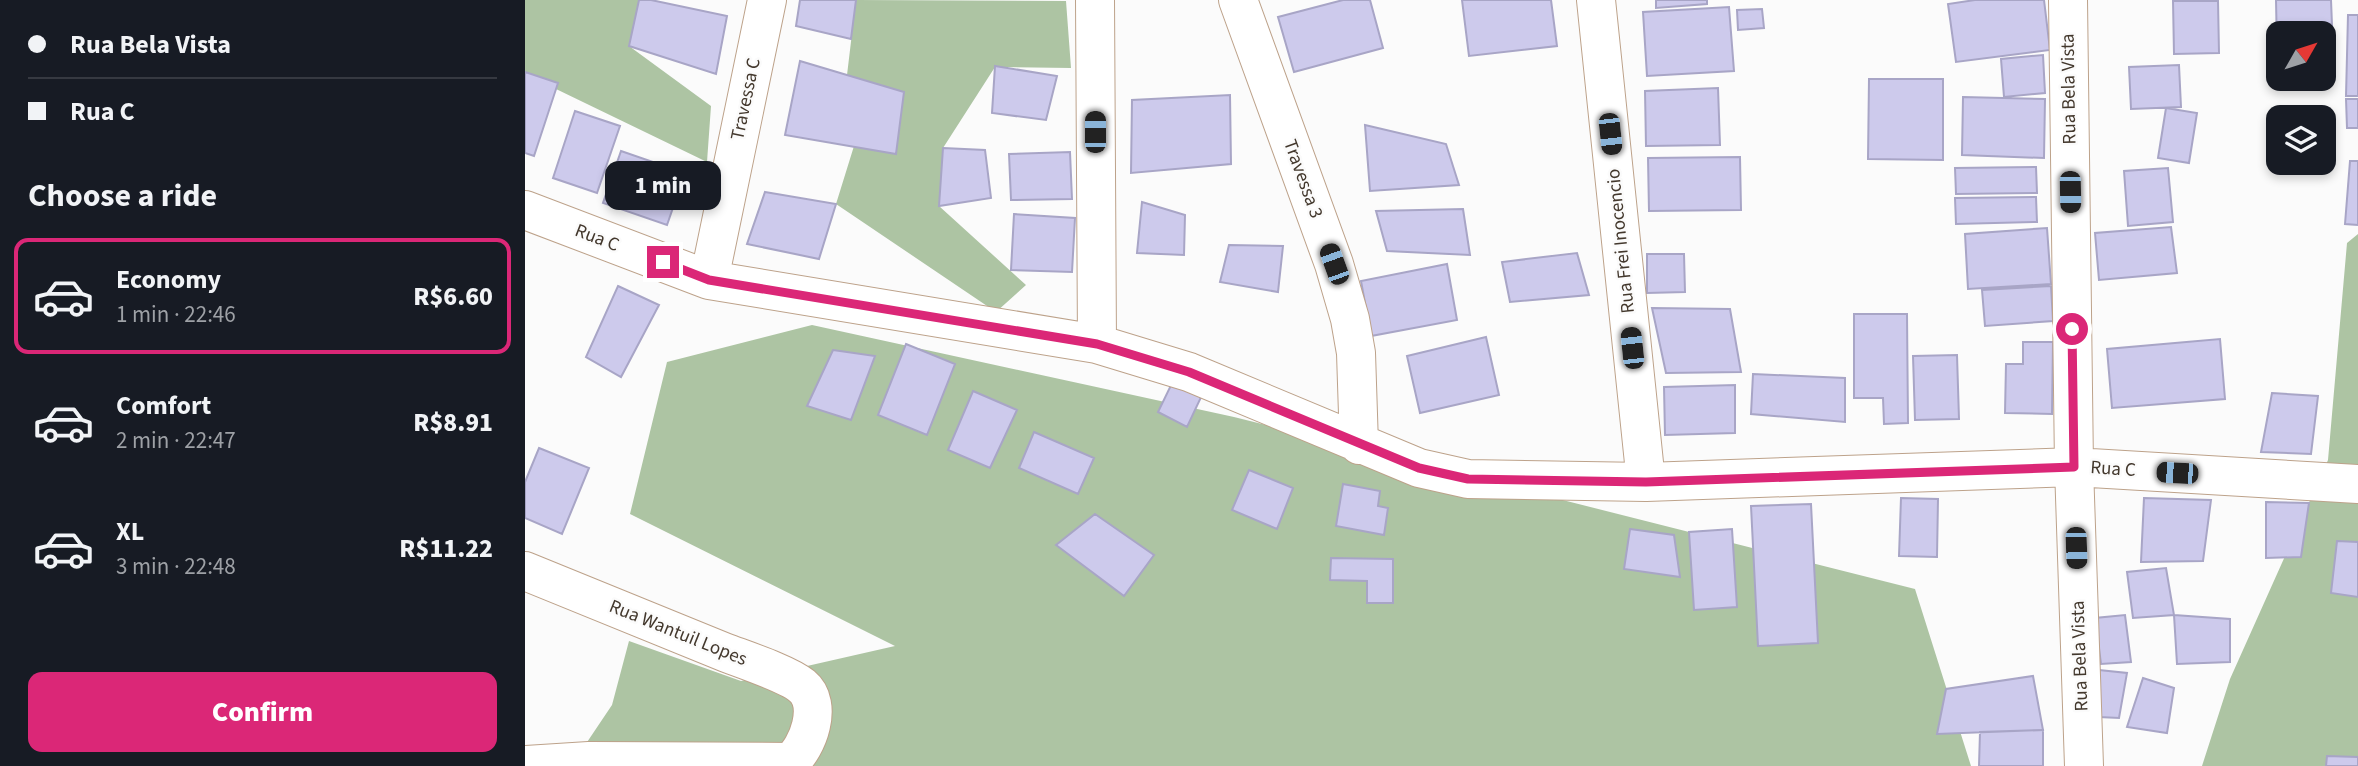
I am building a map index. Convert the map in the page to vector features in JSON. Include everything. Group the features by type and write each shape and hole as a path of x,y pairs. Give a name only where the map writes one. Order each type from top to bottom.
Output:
{"street":[{"name":"Travessa C","path":"709,280 767,0"},
{"path":"1095,0 1097,344"},
{"name":"Travessa 3","path":"1238,0 1334,264 1350,318 1356,353 1359,445"},
{"name":"Rua Frei Inocencio","path":"1596,0 1646,482"},
{"name":"Rua Bela Vista","path":"2068,0 2074,467 2084,766"},
{"name":"Rua C","path":"525,210 709,280 1097,344 1189,372 1419,468 1468,479 1646,482 2074,467 2358,484"},
{"name":"Rua Wantuil Lopes","path":"525,571 803,686 810,698 813,714 804,747 790,762 589,761 525,765"}],"green space":[{"path":"525,0 639,0 629,46 711,106 707,162 525,74"},
{"path":"856,0 1066,1 1071,68 995,67 943,148 939,206 1026,285 996,312 836,204 854,146 903,92 847,75"},
{"path":"2358,234 2358,766 2202,766 2230,679 2328,460 2347,243"},
{"path":"812,325 1234,417 1915,589 1971,766 571,766 612,705 629,641 741,681 895,646 630,514 667,362"}],"building":[{"path":"639,0 651,0 727,16 716,74 629,46"},
{"path":"800,0 856,0 851,39 796,26"},
{"path":"1343,0 1370,0 1383,48 1294,72 1278,17"},
{"path":"1462,0 1551,0 1557,46 1469,56"},
{"path":"1656,0 1707,0 1707,4 1656,8"},
{"path":"1975,0 2044,0 2050,50 1956,62 1948,4"},
{"path":"2276,0 2331,0 2332,21 2276,21"},
{"path":"2173,1 2218,1 2219,53 2174,54"},
{"path":"1729,7 1734,71 1647,76 1643,12"},
{"path":"1762,9 1764,28 1738,30 1737,10"},
{"path":"2348,15 2358,15 2358,96 2346,96"},
{"path":"2043,55 2045,93 2004,97 2001,59"},
{"path":"800,61 904,92 896,154 785,135"},
{"path":"2179,65 2181,107 2131,109 2129,67"},
{"path":"995,66 1057,76 1046,120 992,113"},
{"path":"525,72 558,83 534,156 525,153"},
{"path":"1869,79 1943,79 1943,160 1868,159"},
{"path":"1718,88 1720,145 1646,146 1645,91"},
{"path":"1230,95 1231,164 1131,173 1132,100"},
{"path":"1963,97 2045,99 2044,158 1962,155"},
{"path":"2346,99 2358,99 2358,128 2347,128"},
{"path":"2166,108 2197,113 2189,163 2158,158"},
{"path":"575,111 620,126 597,193 553,178"},
{"path":"1365,125 1446,144 1459,185 1370,191"},
{"path":"943,148 985,150 991,198 939,206"},
{"path":"621,151 685,173 667,225 603,203"},
{"path":"1070,152 1072,199 1011,200 1009,154"},
{"path":"1740,157 1741,210 1649,211 1648,158"},
{"path":"2350,161 2358,161 2358,225 2345,224"},
{"path":"2036,167 2037,193 1956,194 1955,168"},
{"path":"2168,168 2173,222 2128,226 2124,171"},
{"path":"765,192 836,204 819,259 747,244"},
{"path":"2036,197 2037,222 1956,224 1955,198"},
{"path":"1142,202 1185,215 1184,255 1137,253"},
{"path":"1463,209 1470,255 1387,251 1376,211"},
{"path":"1014,214 1075,218 1072,272 1011,270"},
{"path":"2171,227 2177,273 2099,280 2095,233"},
{"path":"2047,228 2051,284 1968,289 1965,234"},
{"path":"1229,245 1283,246 1278,292 1220,282"},
{"path":"1577,253 1589,295 1510,302 1502,262"},
{"path":"1647,254 1684,254 1685,292 1647,293"},
{"path":"1447,264 1457,320 1371,336 1361,281"},
{"path":"618,286 659,305 621,377 586,357"},
{"path":"2051,286 2053,321 1985,326 1982,290"},
{"path":"1652,308 1730,309 1741,372 1666,373"},
{"path":"1854,314 1907,314 1908,423 1884,424 1883,398 1854,398"},
{"path":"1486,337 1499,395 1420,413 1407,356"},
{"path":"2220,339 2225,399 2112,408 2107,349"},
{"path":"2023,342 2053,342 2052,414 2005,413 2006,364 2023,364"},
{"path":"906,344 955,364 927,435 878,415"},
{"path":"833,350 875,356 851,420 807,406"},
{"path":"1957,355 1959,419 1915,420 1913,356"},
{"path":"1753,374 1845,378 1845,422 1751,414"},
{"path":"1174,379 1203,393 1187,427 1158,412"},
{"path":"1735,385 1735,433 1665,435 1664,387"},
{"path":"973,391 1017,410 990,468 948,450"},
{"path":"2272,393 2318,396 2311,454 2261,452"},
{"path":"1034,432 1094,458 1078,494 1019,468"},
{"path":"539,448 589,468 562,534 525,518 525,482"},
{"path":"1249,470 1293,488 1277,529 1232,510"},
{"path":"1343,484 1380,491 1378,506 1388,508 1384,535 1336,526"},
{"path":"1901,498 1938,499 1937,557 1899,556"},
{"path":"2144,498 2211,500 2203,561 2141,562"},
{"path":"2266,502 2309,503 2301,557 2266,558"},
{"path":"1811,504 1818,643 1758,646 1751,506"},
{"path":"1095,514 1154,555 1124,596 1056,545"},
{"path":"1630,529 1674,535 1680,577 1624,569"},
{"path":"1732,529 1737,607 1694,610 1689,532"},
{"path":"2337,541 2358,542 2358,597 2331,593"},
{"path":"1331,558 1393,559 1393,603 1367,603 1367,581 1330,580"},
{"path":"2166,568 2174,615 2133,618 2127,572"},
{"path":"2125,615 2131,662 2101,664 2095,618"},
{"path":"2174,615 2230,619 2230,662 2177,664"},
{"path":"2099,670 2127,673 2119,718 2099,717"},
{"path":"2033,676 2043,730 1937,734 1946,689"},
{"path":"2143,678 2174,688 2167,733 2127,727"},
{"path":"2043,730 2043,766 1979,766 1980,732"},
{"path":"2327,756 2358,757 2358,766 2326,766"}],"route":[{"path":"663,262 709,280 1097,344 1189,372 1419,468 1468,479 1646,482 2074,467 2072,329"}]}
